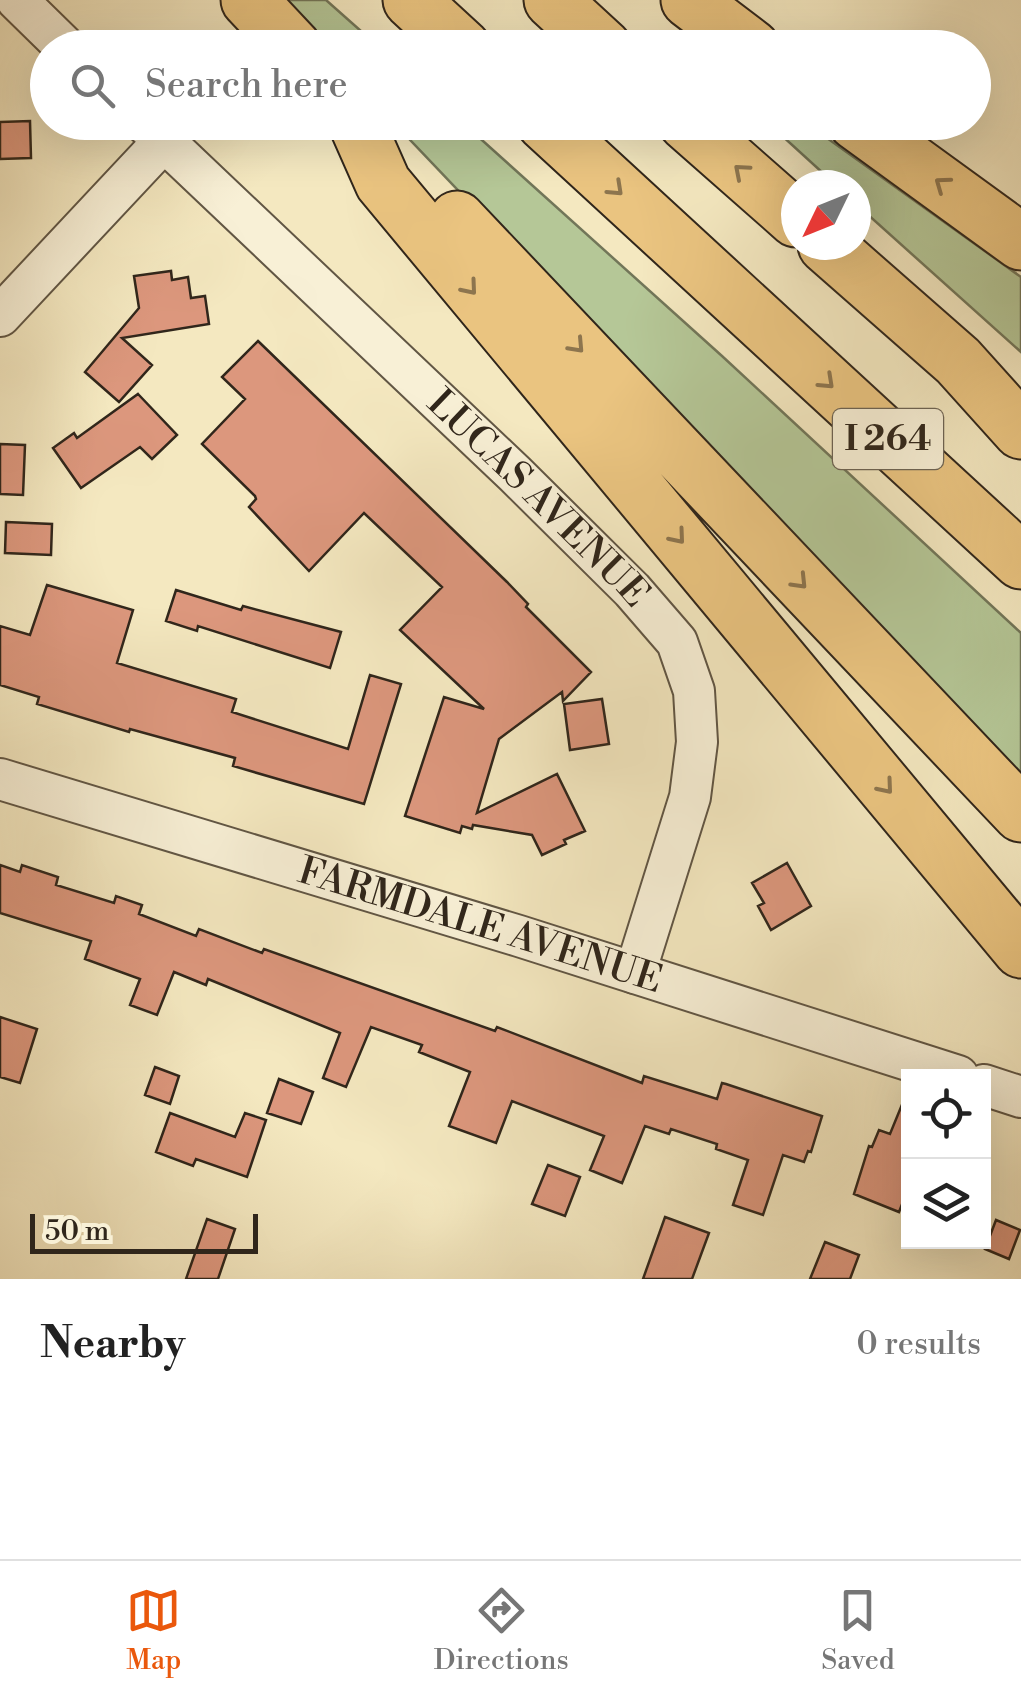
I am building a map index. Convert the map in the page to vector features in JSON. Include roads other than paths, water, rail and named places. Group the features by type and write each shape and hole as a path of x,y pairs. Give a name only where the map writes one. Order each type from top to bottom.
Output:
{"highway":[{"path":"249,0 277,30"},
{"path":"411,0 444,30"},
{"path":"552,0 584,30"},
{"path":"689,0 728,30"},
{"path":"364,140 383,182 1021,950"},
{"path":"383,140 1021,814"},
{"name":"I 264","path":"564,140 1021,561"},
{"path":"706,140 781,206"},
{"path":"881,140 1021,242"},
{"name":"I 264","path":"843,260 958,361 1021,431"},
{"path":"958,361 1021,396"}],"street":[{"path":"16,0 47,30"},
{"path":"0,316 146,140"},
{"name":"LUCAS AVENUE","path":"161,140 515,474 632,590 677,642 694,692 697,742 690,797 635,973"},
{"name":"FARMDALE AVENUE","path":"0,779 936,1069"},
{"path":"991,1087 1021,1098"}]}
